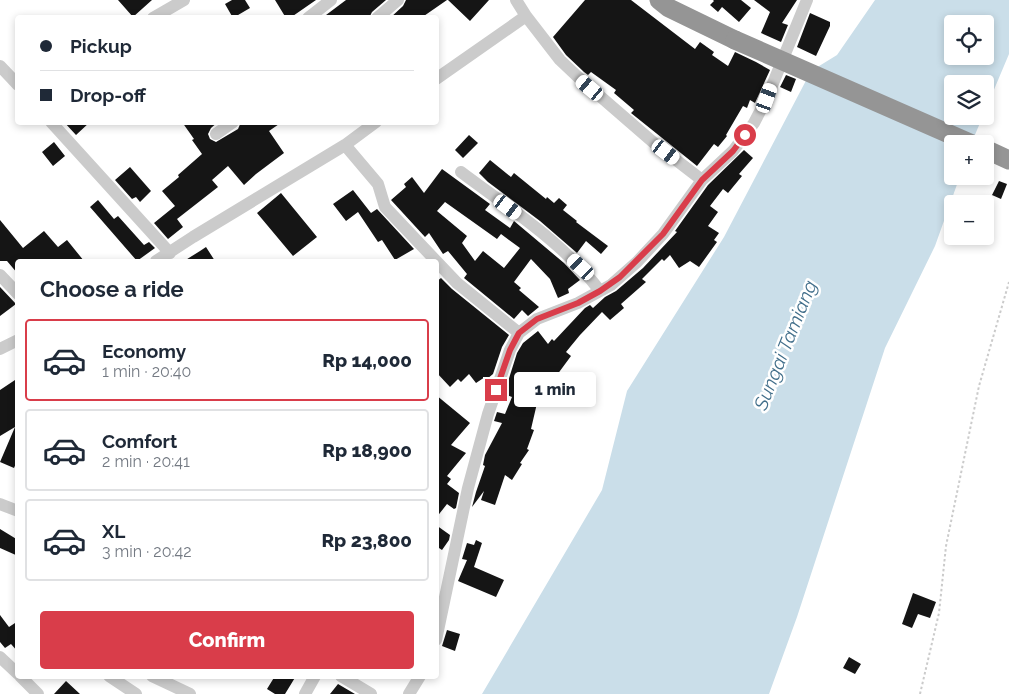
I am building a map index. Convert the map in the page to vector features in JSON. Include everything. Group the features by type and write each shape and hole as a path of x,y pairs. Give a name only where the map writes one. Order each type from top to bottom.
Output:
{"highway":[{"path":"659,0 676,11 735,40 951,135"},
{"path":"994,153 1009,160"}],"street":[{"path":"158,15 184,0"},
{"path":"312,15 331,0"},
{"path":"380,15 398,0"},
{"path":"516,0 560,60 578,78 654,143 702,180"},
{"path":"439,626 468,488 488,414 510,350 519,333 537,319 578,303 611,285 637,262 663,234 702,180 733,151 754,123 767,98 807,0"},
{"path":"439,77 526,16"},
{"path":"0,66 15,82"},
{"path":"54,125 170,253"},
{"path":"216,134 228,125"},
{"path":"160,259 192,237 345,145 372,125"},
{"path":"345,145 378,184 385,207 434,259"},
{"path":"461,172 550,239 581,267 600,291"},
{"path":"439,264 458,284 519,333"},
{"path":"0,275 15,291"},
{"path":"0,349 15,342"},
{"path":"0,504 15,511"},
{"path":"0,657 15,671"},
{"path":"23,679 38,694"},
{"path":"114,679 136,694"},
{"path":"158,679 190,694"},
{"path":"305,694 313,679"},
{"path":"346,679 371,694"},
{"path":"409,694 418,679"}],"path":[{"path":"920,694 939,613 946,546 980,386 1009,282"}],"water":[{"name":"Sungai Tamiang","path":"875,0 1009,0 1009,54 994,90 994,75 944,75 944,125 979,125 975,135 944,135 944,185 957,185 953,195 944,195 944,221 935,246 885,348 797,617 769,694 482,694 602,490 627,391 724,237 811,71 837,55"}],"building":[{"path":"118,0 152,0 135,15 131,15"},
{"path":"232,0 245,0 250,8 238,15 231,15 225,4"},
{"path":"275,0 316,0 294,15 284,15"},
{"path":"346,0 386,0 370,15 326,15"},
{"path":"406,0 447,0 425,15 393,15 403,6"},
{"path":"448,0 489,0 470,21"},
{"path":"585,0 631,0 695,49 700,42 714,52 712,55 728,66 735,52 770,70 755,103 750,100 747,108 743,106 727,136 718,147 714,144 697,166 631,113 634,110 614,93 616,90 591,72 588,75 584,72 566,55 553,37"},
{"path":"713,0 741,0 751,8 739,22 722,7 718,12 710,5"},
{"path":"754,0 797,0 782,23 788,25 781,42 761,33 770,12"},
{"path":"810,13 830,22 830,26 816,56 797,47"},
{"path":"786,75 796,79 791,92 780,87"},
{"path":"67,125 87,125 76,135"},
{"path":"184,125 214,125 208,134 210,139 216,142 238,129 240,125 278,125 269,131 284,153 244,185 228,166 212,180 218,187 177,219 183,227 168,239 154,223 175,206 162,191 202,154 192,140 194,139"},
{"path":"469,135 478,143 463,158 455,150"},
{"path":"54,142 65,156 53,166 42,152"},
{"path":"744,150 753,158 739,174 742,176 728,193 723,189 710,206 718,212 708,226 719,233 714,240 717,242 699,267 690,261 679,268 670,255 664,261 662,259 642,279 646,282 621,304 624,308 610,320 602,312 580,335 566,352 571,356 557,375 561,377 557,384 570,392 564,402 550,394 547,401 538,399 531,429 534,430 527,449 529,450 520,463 522,464 512,480 505,475 495,505 481,500 484,491 472,507 485,466 483,465 485,455 502,423 494,421 497,412 505,414 512,397 504,394 517,353 523,343 538,331 548,344 552,339 554,341 585,308 590,305 593,308 643,268 677,232 675,231 708,185"},
{"path":"490,160 511,177 514,173 546,199 547,197 554,203 559,198 567,205 563,210 608,246 601,254 586,241 577,253 479,173"},
{"path":"130,167 151,191 140,202 136,197 132,199 115,180"},
{"path":"442,169 490,204 485,210 510,228 514,221 564,263 580,280 568,289 569,293 558,298 550,279 531,259 514,282 521,288 519,290 539,307 528,316 522,310 514,319 464,278 467,274 448,251 443,254 429,233 425,237 391,200 406,187 404,184 412,177 424,193","holes":["445,202 497,239 501,234 520,248 504,268 483,251 475,261 462,243 467,236 437,211"]},
{"path":"999,181 1007,184 1001,199 992,195"},
{"path":"353,190 371,213 377,209 414,249 394,259 382,240 378,242 358,212 346,221 333,204"},
{"path":"281,193 317,237 293,256 257,213"},
{"path":"98,200 114,219 118,216 144,245 149,242 155,248 140,259 135,259 90,207"},
{"path":"0,220 23,248 44,231 58,247 67,240 82,259 15,259 15,270 7,261 0,261"},
{"path":"206,247 214,259 187,259"},
{"path":"441,278 509,335 502,347 493,374 487,379 485,377 476,383 469,374 461,382 458,379 450,387 439,375 439,280"},
{"path":"0,287 15,305 0,316"},
{"path":"15,380 15,427 0,436 0,390"},
{"path":"439,397 470,423 451,445 466,453 447,476 451,479 447,484 459,493 456,508 454,509 447,504 439,514"},
{"path":"15,427 15,466 14,468 0,462"},
{"path":"439,527 450,535 442,550 439,548"},
{"path":"0,529 15,538 15,555 0,548"},
{"path":"476,540 482,543 474,567 504,580 496,597 458,581 467,560 462,559 467,543 474,545"},
{"path":"913,593 936,602 930,618 918,614 912,628 902,624"},
{"path":"0,615 9,627 15,623 15,649 11,644 5,648 0,642"},
{"path":"447,630 460,634 455,651 442,646"},
{"path":"849,657 861,664 855,674 843,668"},
{"path":"273,679 294,679 285,694 275,694 267,689"},
{"path":"66,681 80,694 54,694"},
{"path":"338,684 355,694 330,694"}],"route":[{"path":"496,390 510,350 519,333 537,319 578,303 611,285 637,262 663,234 702,180 733,151 745,135"}]}
